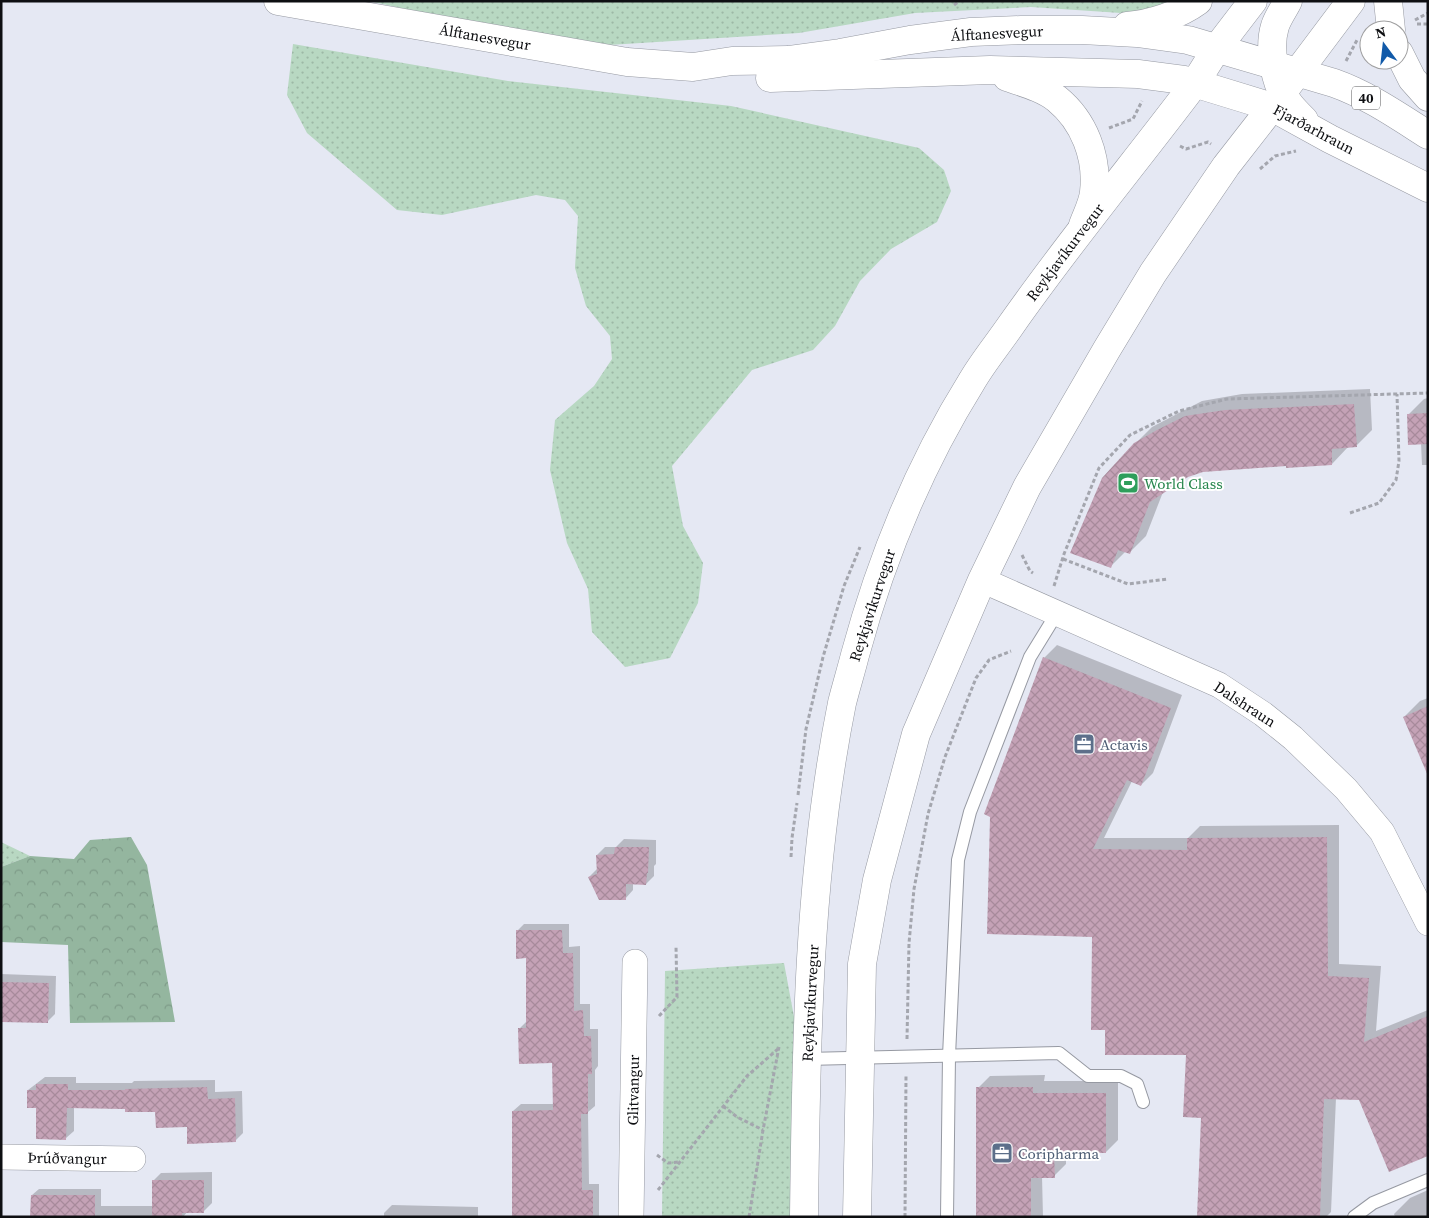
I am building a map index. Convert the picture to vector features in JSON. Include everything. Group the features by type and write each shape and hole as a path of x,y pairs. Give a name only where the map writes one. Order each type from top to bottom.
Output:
{"main road":[{"name":"Álftanesvegur","path":"278,1 627,62 693,68 728,80 990,70 1138,74 1195,83"},
{"path":"1082,30 1138,26 1179,12 1198,1"},
{"name":"Reykjavíkurvegur","path":"804,1217 806,1059 815,900 830,772 843,700 866,613 897,527 930,457 972,381 1084,225 1195,83 1217,48 1253,1"},
{"path":"1282,84 1273,47 1275,26 1288,1"},
{"path":"857,1217 862,964 877,880 916,734 982,580 1027,487 1107,349 1153,273 1282,84 1351,1"},
{"path":"1388,1 1390,20"},
{"name":"Álftanesvegur","path":"693,68 732,62 788,60 971,32 1082,30 1188,40 1217,48 1282,84"},
{"path":"990,70 1033,86 1056,98 1075,117 1086,137 1095,170 1094,193 1084,225"},
{"path":"1408,70 1412,79 1428,98"},
{"name":"Fjarðarhraun","path":"1195,83 1344,87 1392,112 1428,135"},
{"name":"Fjarðarhraun","path":"1282,84 1308,140 1428,188"}],"street":[{"name":"Dalshraun","path":"982,580 1219,685 1262,714 1293,738 1346,789 1382,832 1428,923"},
{"name":"Glitvangur","path":"630,1217 635,962"},
{"name":"Þrúðvangur","path":"1,1157 133,1159"}],"lane":[{"path":"946,1217 949,1056 958,860 970,812 1030,657 1056,613"},
{"path":"806,1059 1059,1053 1088,1076 1121,1076 1137,1084 1143,1102"},
{"path":"1354,1217 1373,1203 1428,1180"}],"path":[{"path":"954,5 959,1"},
{"path":"1342,69 1359,37"},
{"path":"1106,130 1133,119 1145,96"},
{"path":"1254,174 1275,156 1288,152 1308,140"},
{"path":"1179,145 1186,150 1208,142 1212,144"},
{"path":"1046,583 1054,589 1062,559 1099,468 1130,435 1180,411 1227,399 1428,393"},
{"path":"1350,513 1379,504 1396,480 1399,461 1397,394"},
{"path":"1022,549 1022,555 1030,571 1038,577"},
{"path":"1062,559 1128,584 1168,579"},
{"path":"905,1217 909,943 914,889 928,814 945,757 976,678 989,660 1017,649"},
{"path":"658,1026 659,1016 677,997 676,946"},
{"path":"655,1186 655,1194 746,1076 779,1049 763,1130 749,1217"},
{"path":"723,1106 737,1117 763,1130"},
{"path":"655,1161 656,1153 660,1158 668,1162 679,1162"}],"green space":[{"path":"369,1 1171,1 1136,14 1031,7 915,13 799,33 577,47"},
{"path":"293,44 508,81 731,106 919,148 944,170 951,191 937,222 891,249 860,281 835,326 813,350 752,370 672,466 683,526 703,563 698,603 670,658 625,667 592,632 588,589 567,543 550,470 555,420 594,386 612,359 610,336 586,306 575,268 578,216 565,200 536,195 442,215 397,210 307,133 287,95"},
{"path":"131,837 147,865 175,1022 70,1023 68,945 1,942 1,867 30,856 74,859 90,840"},
{"path":"1,842 30,856 1,867"},
{"path":"784,963 795,1022 792,1217 662,1217 665,971"}],"building":[{"path":"1354,404 1357,447 1332,449 1332,465 1203,472 1188,477 1150,502 1130,554 1118,550 1111,568 1070,553 1102,478 1134,443 1157,430 1185,416 1225,410"},
{"path":"1428,413 1428,444 1408,445 1407,414"},
{"path":"1043,657 1171,708 1141,786 1127,780 1093,849 1187,850 1187,838 1327,837 1328,976 1369,978 1364,1042 1428,1016 1428,1156 1389,1172 1359,1100 1324,1099 1320,1217 1197,1217 1201,1118 1183,1117 1186,1055 1105,1055 1105,1030 1091,1030 1092,937 987,934 990,817 984,814"},
{"path":"1428,706 1428,776 1403,717"},
{"path":"615,847 649,847 646,885 626,884 626,900 599,900 588,877 597,874 596,855 614,854"},
{"path":"516,930 562,930 563,953 573,953 574,1011 583,1010 584,1036 591,1036 592,1074 588,1074 588,1114 581,1114 582,1190 593,1190 593,1217 512,1217 512,1111 553,1110 552,1063 519,1064 518,1028 526,1028 526,958 516,959"},
{"path":"1,982 49,983 48,1023 1,1022"},
{"path":"36,1084 68,1084 68,1090 207,1087 208,1099 235,1098 236,1142 187,1144 187,1127 156,1128 155,1112 125,1112 125,1109 67,1108 66,1140 36,1139 36,1108 27,1108 27,1090 36,1090"},
{"path":"976,1087 1033,1087 1033,1093 1106,1093 1106,1153 1054,1153 1055,1178 1031,1178 1031,1217 976,1217"},
{"path":"152,1180 204,1180 204,1213 182,1213 182,1217 152,1217"},
{"path":"31,1195 95,1195 95,1217 30,1217"}],"place":[{"name":"World Class","path":"1128,483"},
{"name":"Actavis","path":"1084,744"},
{"name":"Coripharma","path":"1002,1153"}]}
